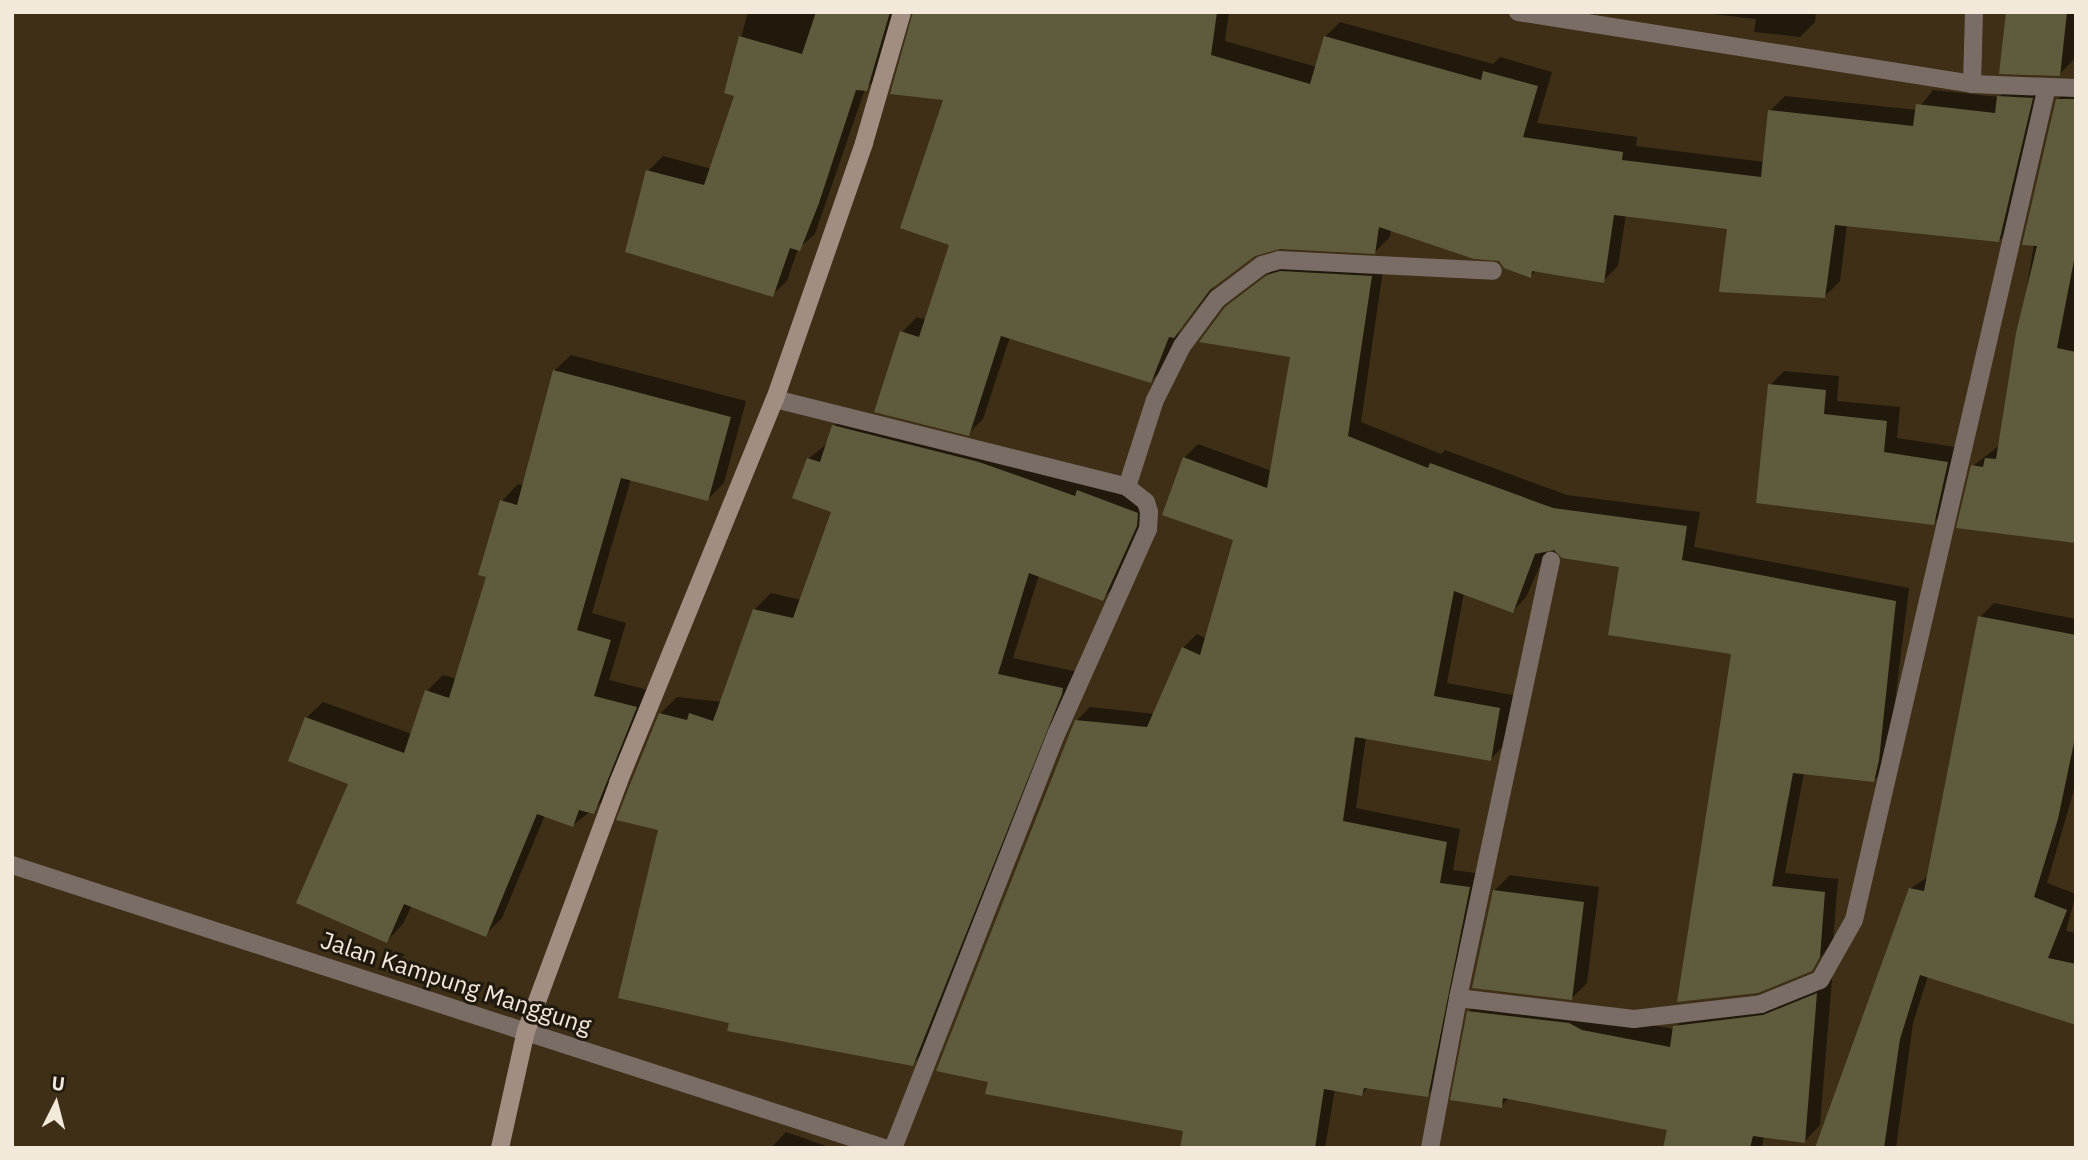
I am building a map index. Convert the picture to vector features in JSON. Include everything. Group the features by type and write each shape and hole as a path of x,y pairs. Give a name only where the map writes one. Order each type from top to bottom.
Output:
{"street":[{"path":"500,1148 526,1031 618,783 775,399 864,143 902,12"},
{"path":"1518,12 1972,84 2076,88"},
{"path":"1972,84 1974,12"},
{"path":"1458,998 1634,1019 1761,1004 1820,980 1854,920 2047,87"},
{"path":"1127,487 1155,400 1182,346 1217,299 1262,265 1279,260 1493,271"},
{"path":"775,399 1127,487 1146,502 1148,529 1057,732 893,1148"},
{"path":"1430,1148 1458,998 1551,561"},
{"name":"Jalan Kampung Manggung","path":"12,865 884,1148"}],"building":[{"path":"816,12 890,12 867,91 856,90 819,203 800,251 790,248 773,297 625,252 646,170 704,185 734,96 724,93 739,36 802,54"},
{"path":"913,12 1217,12 1211,55 1310,84 1324,36 1481,80 1483,71 1538,86 1523,137 1623,152 1622,160 1761,177 1768,110 1913,126 1916,104 1995,113 1997,96 2033,98 1999,242 1835,225 1825,298 1719,292 1727,229 1614,215 1604,283 1532,271 1531,278 1504,268 1499,261 1474,259 1379,227 1375,254 1280,249 1255,256 1210,290 1174,338 1169,337 1151,383 1001,336 969,436 874,412 900,331 919,337 949,245 900,228 943,100 890,94"},
{"path":"2006,12 2067,12 2060,76 1999,74"},
{"path":"2056,99 2076,99 2076,250 2057,348 2076,352 2076,543 1956,528 1971,465 1983,467 1985,458 1996,459 2016,333 2037,246 2022,245"},
{"path":"1280,271 1372,276 1348,436 1428,468 1430,463 1553,508 1687,526 1682,560 1896,601 1879,760 1874,782 1793,773 1772,886 1825,892 1820,957 1812,971 1758,993 1677,1002 1731,654 1608,635 1619,567 1562,558 1554,550 1535,554 1513,613 1454,591 1434,696 1500,708 1491,761 1355,737 1343,821 1447,842 1440,883 1470,887 1428,1097 1364,1088 1362,1096 1324,1089 1315,1148 1180,1148 1183,1131 985,1094 988,1082 936,1071 1075,720 1147,727 1182,647 1200,655 1233,540 1162,515 1183,457 1267,488 1290,357 1199,342 1225,307 1267,275"},
{"path":"553,370 731,417 708,501 621,478 577,630 611,640 594,696 637,707 594,814 579,810 573,827 537,814 486,937 404,904 387,943 296,903 348,784 288,761 305,717 404,753 425,690 449,698 486,577 478,575 500,500 517,505"},
{"path":"1768,384 1826,390 1824,414 1887,421 1884,452 1948,462 1934,525 1756,503"},
{"path":"832,425 979,462 1075,496 1077,490 1138,513 1137,526 1103,601 1029,573 998,674 1063,688 1062,694 913,1066 727,1031 729,1023 618,998 658,830 616,820 659,713 687,720 689,713 713,721 753,609 793,618 831,512 792,498 807,458 820,462"},
{"path":"1978,616 2076,635 2076,733 2058,819 2034,897 2067,910 2048,958 2076,964 2076,1025 1920,975 1900,1039 1884,1148 1815,1148 1909,888 1924,891"},
{"path":"1493,890 1584,902 1572,1000 1472,988"},
{"path":"1817,993 1805,1143 1753,1136 1750,1148 1663,1148 1667,1130 1503,1098 1502,1108 1450,1100 1467,1011 1569,1023 1582,1030 1670,1047 1673,1026 1763,1015"}]}
